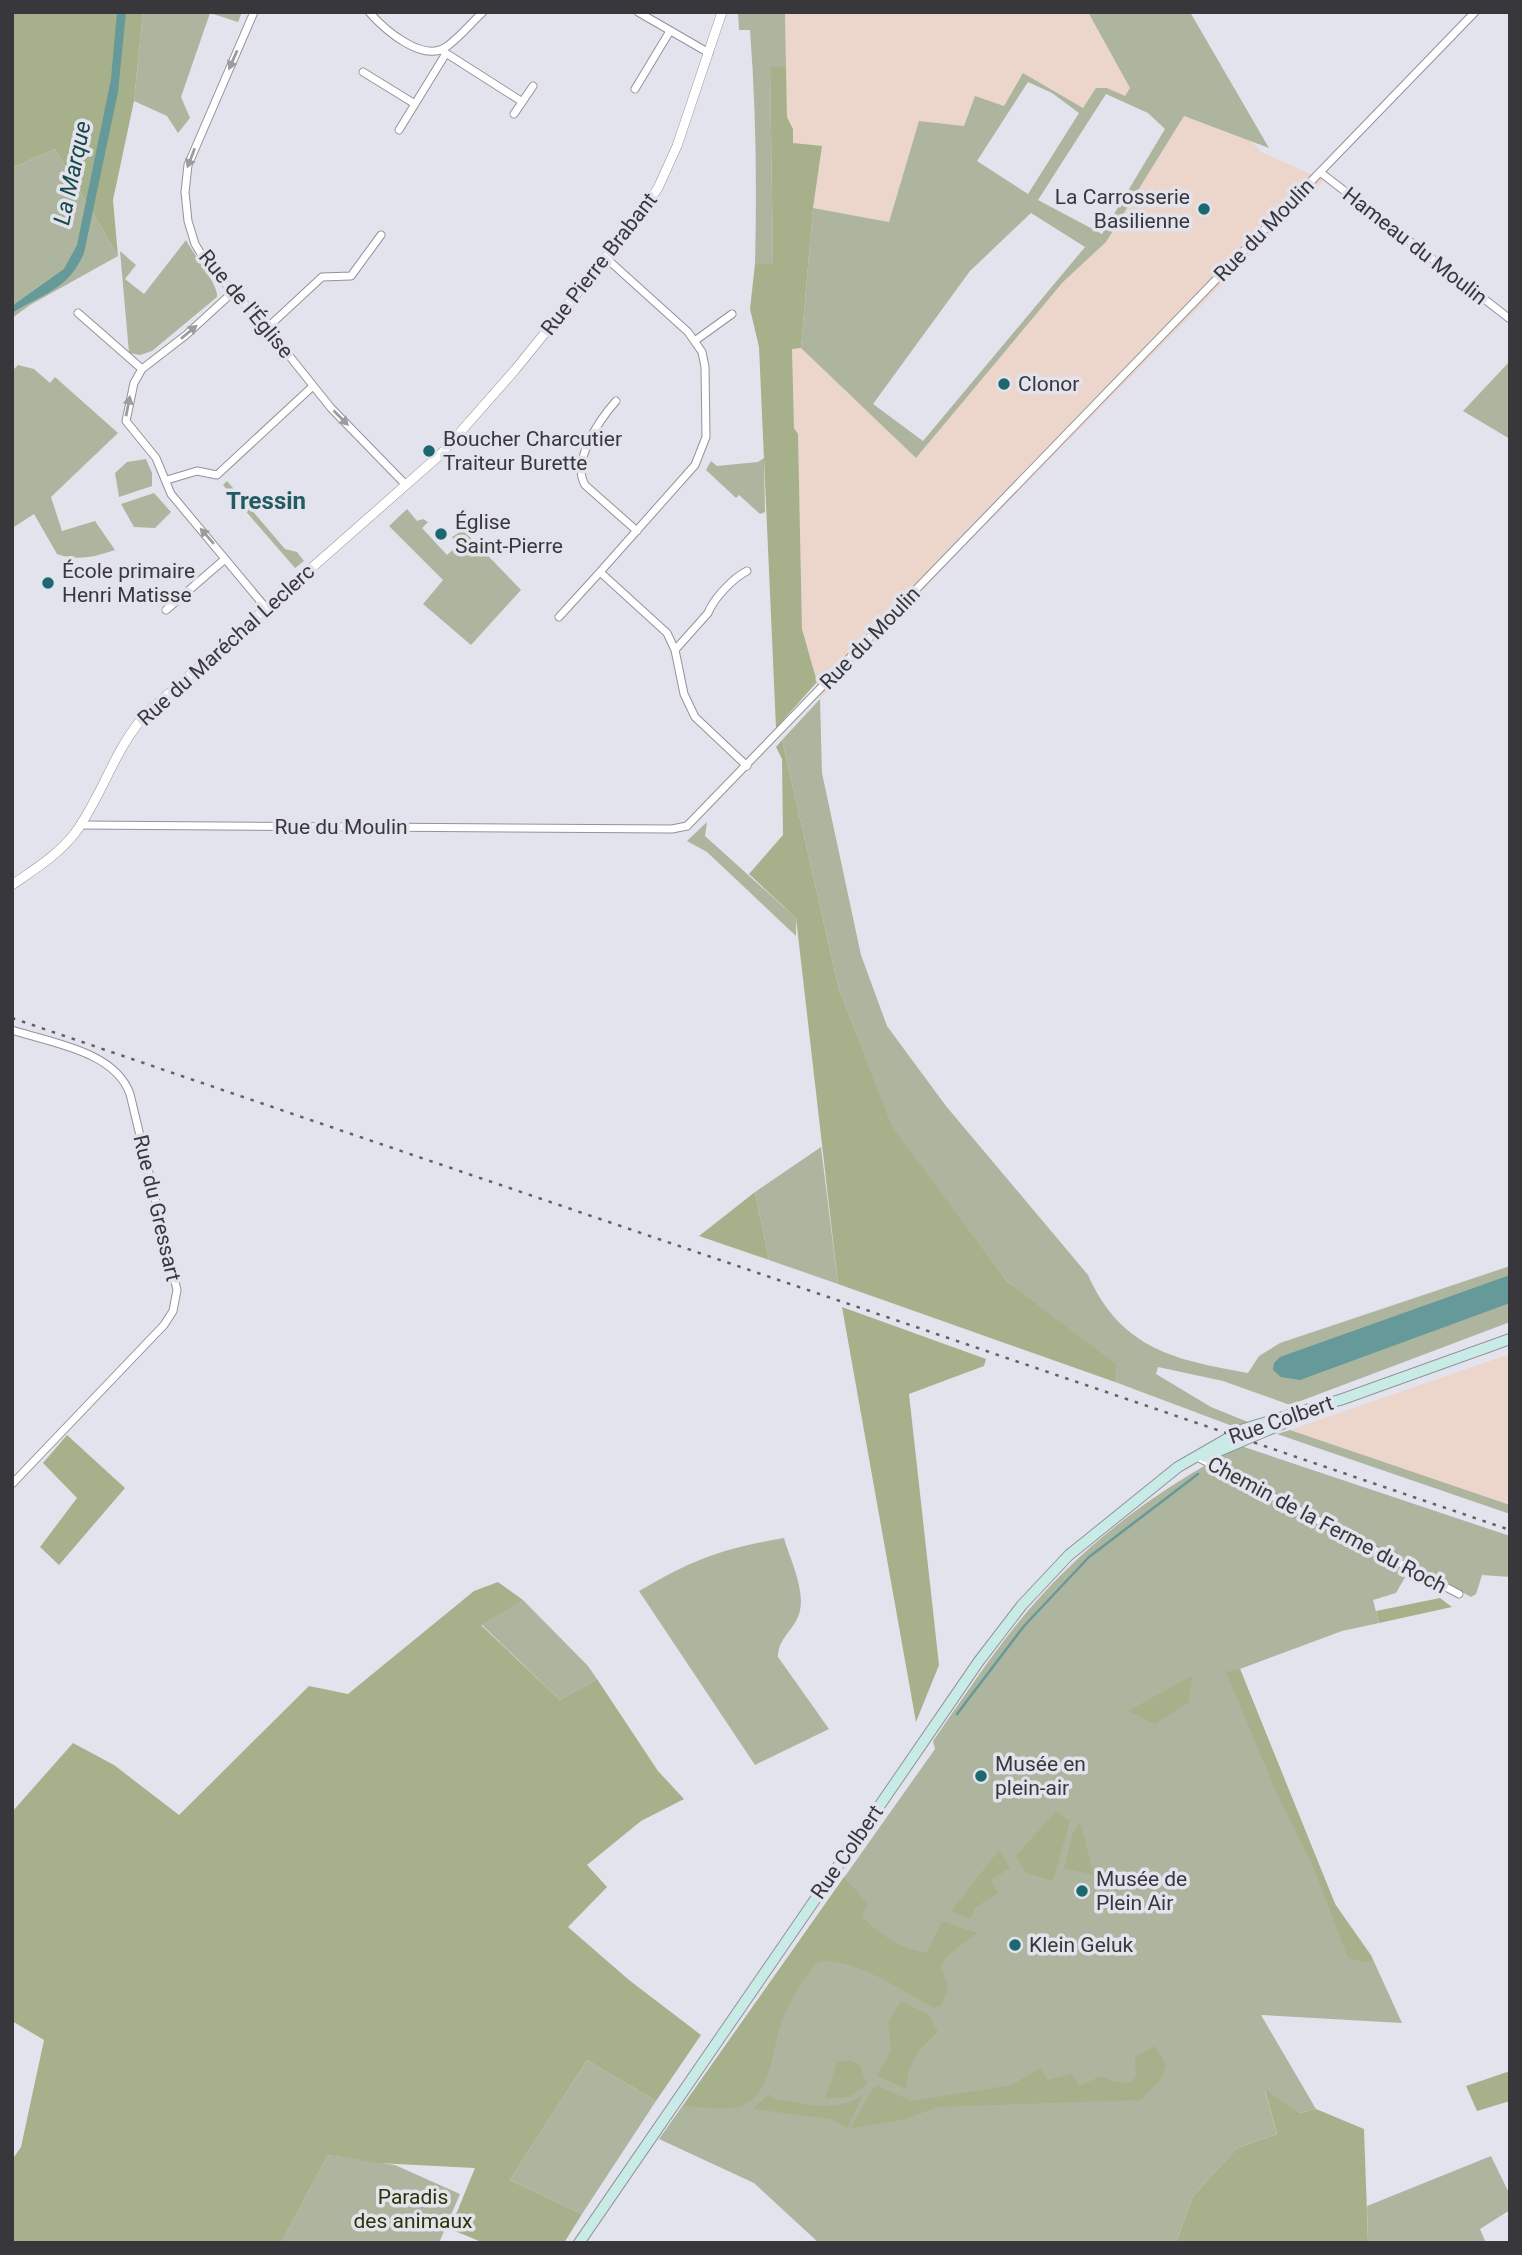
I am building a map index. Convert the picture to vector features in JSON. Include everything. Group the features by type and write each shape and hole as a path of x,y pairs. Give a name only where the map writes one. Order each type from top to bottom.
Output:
{"main road":[{"name":"Rue Colbert","path":"579,2243 994,1641 1037,1588 1069,1555 1148,1490 1198,1457 1346,1398 1510,1339"}],"street":[{"name":"Rue de l'Église","path":"254,12 199,138 185,178 186,213 195,244 213,271 267,328 313,386 405,484"},
{"path":"369,12 417,48 443,52 521,102"},
{"path":"399,130 443,52 483,12"},
{"path":"638,12 709,53"},
{"name":"Rue Pierre Brabant","path":"405,484 480,412 636,220 662,180 722,12"},
{"name":"Rue du Moulin","path":"80,825 678,829 691,823 1475,12"},
{"path":"635,89 670,31"},
{"path":"363,72 415,104"},
{"path":"514,114 533,86"},
{"name":"Hameau du Moulin","path":"1320,172 1510,319"},
{"path":"267,328 322,276 351,276 381,235"},
{"path":"559,617 695,465 704,449 705,367 696,340 606,258"},
{"path":"233,292 186,335 142,369 134,383 126,421 130,430 153,453 167,480 171,495 266,608"},
{"path":"78,313 142,369"},
{"path":"696,340 733,314"},
{"path":"167,480 197,471 217,475 313,386"},
{"path":"616,401 593,431 582,476 586,485 636,531"},
{"name":"Rue du Maréchal Leclerc","path":"12,885 58,852 80,825 136,724 405,484"},
{"path":"166,610 225,559"},
{"path":"676,650 720,596 747,571"},
{"path":"600,572 664,629 676,650 684,694 695,716 747,766"},
{"name":"Rue du Gressart","path":"12,1030 99,1060 123,1078 130,1094 177,1290 173,1311 164,1325 105,1383 12,1484"},
{"name":"Chemin de la Ferme du Roch","path":"1198,1457 1459,1594"}],"shaded area":[{"path":"12,12 143,12 134,101 113,200 118,256 55,149 12,168"},
{"name":"La Marque","path":"117,12 126,12 118,92 84,253 63,283 12,313 12,306 64,269 77,245 111,79"},
{"path":"785,12 1088,12 1130,88 1125,97 1107,88 1083,108 1023,74 1004,106 964,126 919,121 889,222 813,208 822,146 793,144 793,129 787,117"},
{"path":"786,66 787,117 793,129 793,143 822,146 813,208 801,348 792,349 794,428 798,434 802,629 817,682 776,728 759,347 750,309 755,264 773,264 770,67"},
{"path":"1184,116 1251,141 1261,152 1324,180 953,558 820,699 802,629 798,434 794,428 792,348 801,348 916,458 1063,282 1106,242"},
{"path":"782,740 839,989 893,1128 1008,1282 1116,1364 1115,1382 838,1284 796,918 749,874 783,835 782,759 776,747"},
{"path":"755,1192 769,1260 699,1236"},
{"path":"1510,1275 1510,1303 1300,1380 1281,1377 1273,1370 1274,1363 1280,1357"},
{"path":"842,1307 986,1359 984,1366 909,1394 939,1665 916,1722"},
{"path":"1510,1354 1510,1505 1290,1430"},
{"path":"67,1435 125,1488 59,1565 40,1547 77,1498 43,1463"},
{"path":"498,1582 523,1600 481,1625 560,1700 597,1679 658,1771 684,1799 641,1821 587,1865 607,1887 568,1927 629,1980 701,2035 656,2101 587,2060 510,2180 582,2214 564,2243 484,2243 450,2229 475,2168 377,2163 328,2155 281,2243 12,2243 12,2160 21,2147 44,2040 12,2021 12,1812 73,1743 114,1765 179,1815 309,1686 348,1694 474,1591"},
{"path":"1440,1598 1452,1607 1379,1623 1376,1611"},
{"path":"1240,1669 1335,1904 1373,1960 1364,1962 1348,1958 1314,1869 1277,1794 1226,1672"},
{"path":"1193,1675 1188,1703 1155,1724 1128,1711"},
{"path":"1056,1811 1070,1821 1053,1881 1026,1873 1016,1856"},
{"path":"1080,1822 1094,1875 1064,1868 1073,1832"},
{"path":"999,1850 1010,1868 991,1880 998,1893 976,1907 970,1919 951,1911"},
{"path":"844,1877 868,1904 862,1915 883,1935 900,1945 927,1952 942,1921 977,1933 947,1956 941,1966 948,1986 942,2005 934,2008 847,1964 818,1962 789,2005 778,2032 766,2080 752,2099 742,2106 730,2108 683,2106"},
{"path":"901,2001 928,2014 938,2032 915,2057 906,2089 877,2076 891,2050 888,2023"},
{"path":"1155,2046 1166,2065 1161,2079 1141,2100 937,2107 906,2119 850,2129 872,2090 877,2086 912,2101 1012,2085 1040,2068 1048,2080 1072,2074 1079,2086 1101,2076 1115,2082 1129,2083 1136,2077 1135,2057"},
{"path":"849,2060 859,2064 867,2084 850,2097 825,2099 837,2062"},
{"path":"1510,2071 1510,2101 1477,2111 1466,2086"},
{"path":"1265,2090 1300,2113 1316,2109 1364,2129 1368,2241 1176,2243 1193,2196 1237,2148 1277,2134"},
{"path":"769,2094 774,2099 820,2106 843,2104 864,2094 847,2128 830,2119 753,2109"}],"green space":[{"path":"143,12 242,12 238,22 210,13 181,97 190,118 178,133 167,116 134,101"},
{"path":"738,12 785,12 786,66 770,68 773,264 755,264 756,147 752,59 750,30 739,30"},
{"path":"1088,12 1190,12 1269,148 1184,116 1106,242 1063,282 916,458 801,348 813,208 889,222 919,121 964,126 975,96 1004,106 1023,73 1083,108 1096,88 1107,88 1125,96 1130,88","holes":["1028,82 1052,93 1079,113 1028,194 977,161","1106,94 1148,113 1165,129 1102,234 1038,200","1031,213 1085,247 923,441 873,404 970,271"]},
{"path":"55,149 118,256 30,305 12,318 12,168"},
{"path":"186,240 210,277 217,297 152,351 140,355 129,353 120,251 136,265 125,279 144,294"},
{"path":"1510,361 1510,439 1463,411"},
{"path":"18,365 34,369 50,383 55,377 118,433 51,497 62,531 95,521 115,550 86,557 64,556 57,554 34,514 14,527 12,371"},
{"path":"764,458 765,512 760,514 739,495 736,498 706,470 711,461 717,466 758,462"},
{"path":"146,459 152,473 152,486 119,497 115,473 127,462"},
{"path":"227,481 285,549 297,552 304,561 295,568 223,485"},
{"path":"154,493 171,512 155,528 134,527 121,504"},
{"path":"407,509 417,521 423,519 428,522 422,528 447,555 457,546 452,537 463,530 521,590 471,645 423,604 443,580 389,526"},
{"path":"820,699 822,773 861,955 887,1026 946,1106 1088,1275 1101,1300 1117,1320 1153,1347 1174,1356 1248,1373 1259,1356 1280,1343 1510,1266 1510,1322 1290,1405 1223,1381 1158,1367 1156,1374 1211,1407 1248,1422 1235,1427 1115,1382 1115,1364 1008,1282 893,1129 839,989 782,740"},
{"path":"707,822 705,836 796,918 796,936 707,852 687,841"},
{"path":"821,1147 838,1284 769,1260 755,1192"},
{"path":"1290,1430 1510,1505 1510,1514 1277,1434"},
{"path":"1241,1446 1510,1536 1510,1577 1482,1575 1476,1594 1471,1597 1412,1565 1396,1593 1373,1600 1379,1623 1342,1631 1240,1669 1335,1904 1371,1955 1402,2023 1261,2015 1316,2109 1300,2113 1265,2091 1277,2134 1237,2148 1193,2196 1176,2243 819,2243 754,2183 659,2139 935,1749 933,1741 1017,1624 1065,1571 1120,1523 1179,1481"},
{"path":"784,1538 801,1600 797,1619 782,1641 778,1657 829,1729 755,1765 639,1591 708,1557 742,1546"},
{"path":"523,1600 588,1666 597,1679 560,1700 481,1624"},
{"path":"587,2060 656,2101 582,2214 510,2180"},
{"name":"Paradis des animaux","path":"328,2155 395,2165 460,2194 439,2243 281,2243"},
{"path":"1491,2156 1510,2195 1510,2210 1480,2229 1486,2243 1364,2243 1368,2240 1367,2206"}],"waterway":[{"path":"957,1714 1024,1626 1089,1557 1198,1474"}],"railway":[{"path":"12,1018 1510,1530"}],"place":[{"name":"La Carrosserie Basilienne","path":"1204,209"},
{"name":"Clonor","path":"1004,384"},
{"name":"Boucher Charcutier Traiteur Burette","path":"429,451"},
{"name":"Église Saint-Pierre","path":"441,534"},
{"name":"École primaire Henri Matisse","path":"48,583"},
{"name":"Musée en plein-air","path":"981,1776"},
{"name":"Musée de Plein Air","path":"1082,1891"},
{"name":"Klein Geluk","path":"1015,1945"}],"district":[{"name":"Tressin","path":"266,501"}]}
